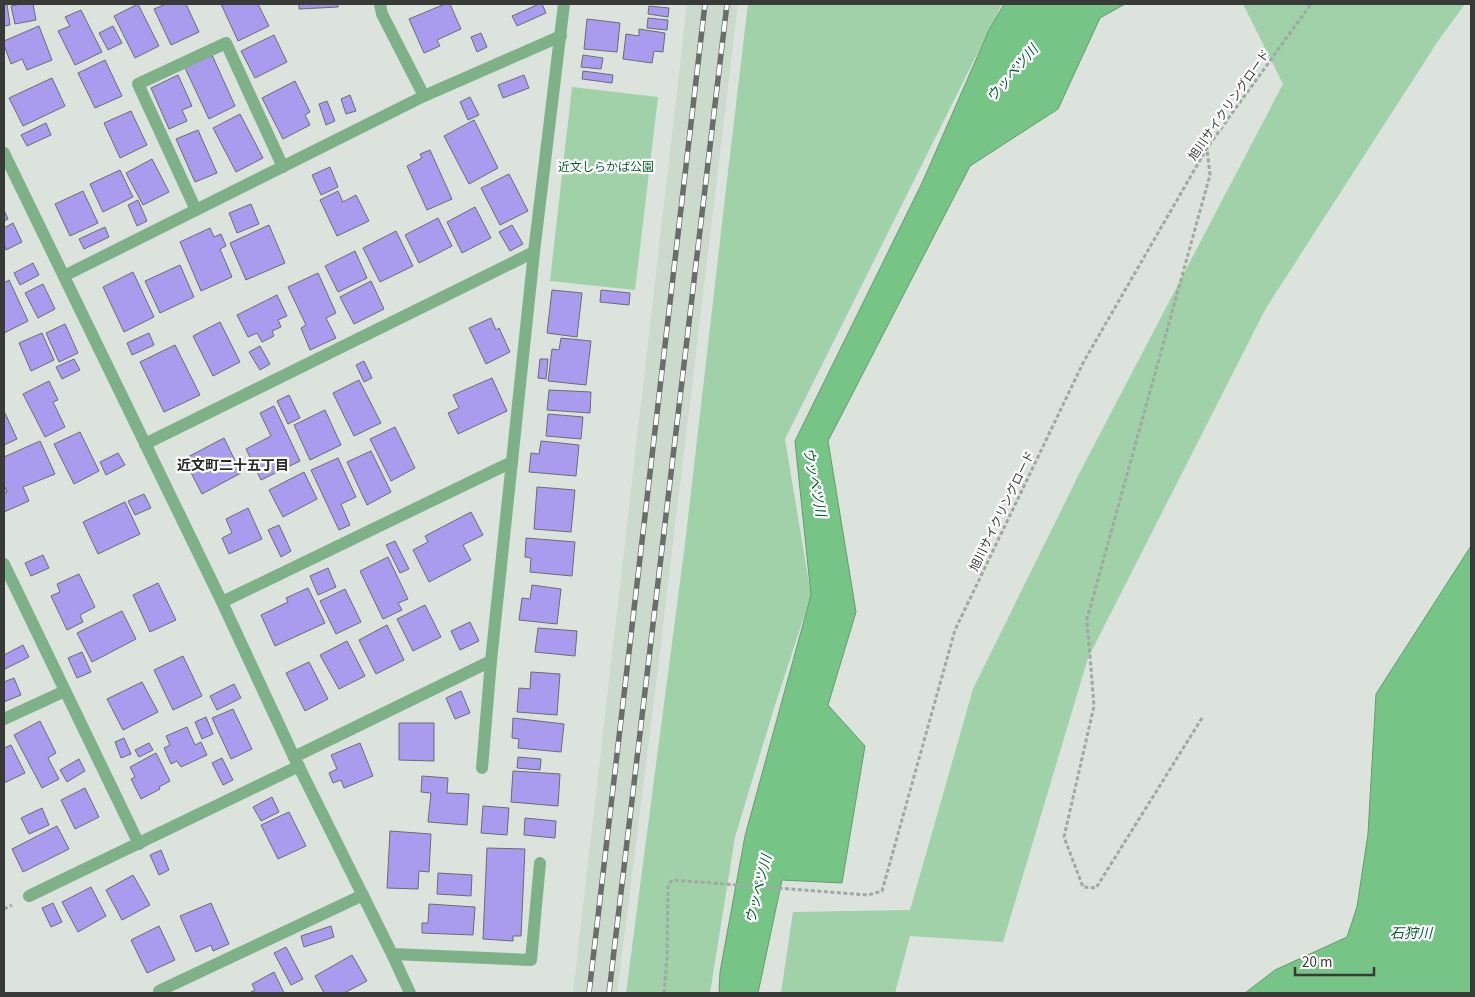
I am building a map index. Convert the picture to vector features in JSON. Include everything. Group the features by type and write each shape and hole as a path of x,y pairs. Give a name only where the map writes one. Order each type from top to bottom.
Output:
{"street":[{"path":"380,4 382,14 424,96"},
{"path":"482,768 491,661 534,252 564,4"},
{"path":"64,276 424,96 561,36"},
{"path":"196,210 138,84 226,43 283,167"},
{"path":"4,153 410,993"},
{"path":"145,444 534,252"},
{"path":"222,602 512,462"},
{"path":"4,564 139,844"},
{"path":"28,896 139,844 491,661"},
{"path":"4,719 64,691"},
{"path":"392,954 531,960 540,863"},
{"path":"159,991 363,895"}],"path":[{"name":"旭川サイクリングロード","path":"664,993 667,958 668,888 669,883 673,880 868,896 882,891 955,630 1083,363 1207,148 1311,4"},
{"path":"1202,718 1096,888 1083,887 1064,838 1094,706 1087,619 1210,175 1207,148"}],"shaded area":[{"path":"687,4 738,4 617,993 573,993"}],"green space":[{"path":"748,4 1002,4 785,439 811,595 735,837 710,993 626,993 685,544"},
{"path":"1243,4 1465,4 1438,41 1266,308 1088,658 1003,942 910,936 895,993 781,993 793,912 910,910 973,689 1079,474 1283,84"},
{"name":"近文しらかば公園","path":"572,87 658,97 635,290 550,281"}],"water":[{"name":"ウッペツ川","path":"1004,4 1125,4 1100,18 1058,109 970,166 828,441 856,612 828,705 865,746 842,883 782,880 758,993 719,993 720,972 745,836 811,595 795,441 922,183 989,30"},
{"name":"石狩川","path":"1471,546 1471,993 1245,993 1275,970 1347,937 1357,907 1368,834 1376,694"}],"building":[{"path":"4,4 7,4 10,25 4,26"},
{"path":"33,4 36,20 15,24 11,6"},
{"path":"138,4 159,46 135,58 114,16"},
{"path":"166,4 186,4 199,32 171,45 154,9"},
{"path":"221,4 258,4 269,26 238,41"},
{"path":"299,4 338,4 338,7 299,9"},
{"path":"445,4 450,4 461,29 437,40 440,46 424,53 409,19"},
{"path":"542,4 546,13 517,26 512,16"},
{"path":"649,6 669,8 668,17 648,14"},
{"path":"81,10 102,52 75,65 58,31 70,26 65,17"},
{"path":"648,18 668,20 667,30 647,28"},
{"path":"587,19 620,23 617,52 584,49"},
{"path":"39,26 52,60 27,70 22,59 11,64 4,41"},
{"path":"113,26 122,43 108,50 99,33"},
{"path":"639,29 665,33 663,52 654,51 652,63 623,59 626,34 639,36"},
{"path":"481,33 487,47 477,52 471,37"},
{"path":"274,35 287,62 255,78 241,51"},
{"path":"212,55 235,106 209,119 185,68"},
{"path":"583,55 603,58 601,69 581,67"},
{"path":"105,60 122,96 95,108 78,73"},
{"path":"583,71 613,75 612,83 582,79"},
{"path":"178,75 192,106 182,110 187,121 169,129 151,88"},
{"path":"524,75 529,88 503,98 498,85"},
{"path":"52,78 65,106 23,126 9,98"},
{"path":"295,81 310,112 305,115 310,125 283,139 262,98"},
{"path":"350,95 356,111 346,114 341,99"},
{"path":"470,97 479,115 468,120 460,102"},
{"path":"327,101 335,121 326,125 319,104"},
{"path":"131,111 147,145 120,158 104,123"},
{"path":"240,114 263,158 236,172 213,128"},
{"path":"474,120 498,168 469,184 444,136"},
{"path":"46,123 51,135 27,146 21,135"},
{"path":"198,130 217,173 195,182 176,139"},
{"path":"430,150 452,199 427,210 407,166 422,158 420,154"},
{"path":"152,159 169,192 143,205 126,173"},
{"path":"330,167 338,187 321,195 312,175"},
{"path":"120,170 133,197 103,212 90,184"},
{"path":"509,174 528,211 500,225 481,188"},
{"path":"83,191 98,223 70,236 55,204"},
{"path":"338,191 343,202 356,195 369,221 337,236 320,200"},
{"path":"138,200 147,221 137,226 128,205"},
{"path":"251,204 259,224 237,233 229,213"},
{"path":"475,207 491,238 462,253 447,222"},
{"path":"4,210 8,219 4,221"},
{"path":"438,218 452,246 419,263 405,235"},
{"path":"13,223 22,242 6,250 4,228"},
{"path":"269,225 285,263 246,280 230,243"},
{"path":"512,225 523,244 510,251 499,232"},
{"path":"105,227 109,237 84,249 79,239"},
{"path":"210,228 214,237 221,234 226,246 220,249 232,277 201,291 180,242"},
{"path":"396,231 413,266 380,282 363,248"},
{"path":"355,251 367,278 338,292 325,266"},
{"path":"33,263 39,275 20,285 14,273"},
{"path":"180,265 194,297 160,313 145,281"},
{"path":"133,272 154,317 124,332 103,287"},
{"path":"318,273 336,313 326,318 336,338 310,350 301,328 306,325 288,287"},
{"path":"9,280 28,321 4,333 4,283"},
{"path":"371,281 384,309 354,324 340,297"},
{"path":"43,284 55,309 38,318 25,293"},
{"path":"552,290 582,293 577,337 547,333"},
{"path":"601,290 630,293 629,305 600,302"},
{"path":"277,295 287,316 278,320 281,327 272,331 274,336 262,342 257,333 248,337 237,315"},
{"path":"491,318 496,330 499,328 510,352 486,364 469,328"},
{"path":"220,322 240,362 213,376 193,336"},
{"path":"65,324 78,353 59,362 46,333"},
{"path":"42,333 54,360 31,371 19,343"},
{"path":"149,333 154,345 132,355 127,343"},
{"path":"561,338 591,341 586,385 548,381 552,349 559,350"},
{"path":"175,345 200,395 164,412 140,362"},
{"path":"260,346 270,364 260,370 249,352"},
{"path":"74,359 80,370 62,379 56,367"},
{"path":"540,359 548,359 546,379 538,378"},
{"path":"364,361 372,378 364,382 356,365"},
{"path":"492,378 507,411 458,434 448,413 459,408 453,395"},
{"path":"359,380 381,423 354,436 333,393"},
{"path":"49,381 58,400 53,402 65,427 45,437 23,394"},
{"path":"549,390 591,392 590,413 547,410"},
{"path":"289,395 300,418 288,424 277,401"},
{"path":"274,406 300,461 261,480 246,449 271,436 260,413"},
{"path":"325,410 341,445 310,460 294,425"},
{"path":"4,411 17,439 4,445"},
{"path":"548,414 583,417 581,439 546,436"},
{"path":"395,427 415,468 391,481 370,439"},
{"path":"80,432 99,471 74,484 54,444"},
{"path":"224,438 241,473 202,494 184,459"},
{"path":"40,441 55,474 23,487 29,501 4,512 4,493 7,492 4,485 4,457"},
{"path":"541,441 579,445 576,476 529,472 531,453 539,454"},
{"path":"371,451 391,492 367,505 347,462"},
{"path":"118,453 125,465 106,475 100,462"},
{"path":"338,458 356,497 341,504 350,525 339,530 311,470"},
{"path":"304,472 317,499 283,517 269,490"},
{"path":"537,487 575,490 571,532 534,529"},
{"path":"144,494 151,508 135,515 128,501"},
{"path":"125,502 140,534 98,554 83,522"},
{"path":"248,508 262,539 229,554 222,538 232,533 226,519"},
{"path":"471,512 483,535 463,545 471,560 429,582 413,550 428,542 425,536"},
{"path":"279,525 291,551 281,557 268,530"},
{"path":"526,538 575,542 572,576 530,572 531,558 525,557"},
{"path":"395,541 409,569 400,573 386,545"},
{"path":"43,555 49,568 31,576 25,563"},
{"path":"388,557 408,599 398,603 402,610 383,619 360,571"},
{"path":"328,568 336,587 318,595 310,576"},
{"path":"79,574 95,607 80,615 83,622 67,630 51,596 60,592 57,584"},
{"path":"158,583 176,620 150,632 133,595"},
{"path":"532,585 561,589 557,624 519,620 522,598 530,599"},
{"path":"308,588 325,623 275,646 261,615 288,602 286,598"},
{"path":"345,589 361,622 336,634 320,601"},
{"path":"425,605 441,637 413,651 397,619"},
{"path":"122,611 136,639 92,662 77,633"},
{"path":"470,622 479,641 460,650 451,631"},
{"path":"387,625 404,660 376,674 359,640"},
{"path":"538,628 577,631 575,656 535,652"},
{"path":"347,641 365,676 339,689 320,655"},
{"path":"23,645 29,657 5,669 4,655"},
{"path":"82,652 91,672 77,678 68,658"},
{"path":"183,656 202,696 173,710 154,670"},
{"path":"309,662 328,699 305,711 286,673"},
{"path":"531,672 560,674 557,715 517,712 519,688 530,689"},
{"path":"14,678 21,695 4,702 4,682"},
{"path":"142,682 158,712 123,730 107,699"},
{"path":"234,684 241,698 217,710 210,696"},
{"path":"461,691 470,713 455,719 446,698"},
{"path":"233,709 252,749 231,759 212,718"},
{"path":"206,717 213,734 202,739 195,722"},
{"path":"513,718 564,724 561,752 518,748 519,739 512,738"},
{"path":"40,721 56,753 48,758 59,779 42,788 14,735"},
{"path":"399,723 434,723 434,761 399,760"},
{"path":"187,727 195,745 201,742 207,755 181,767 177,761 171,764 164,748 170,745 166,736"},
{"path":"124,738 131,754 121,758 115,742"},
{"path":"149,743 153,750 139,757 135,750"},
{"path":"360,743 373,776 344,788 341,780 333,783 329,773 337,769 331,755"},
{"path":"11,745 25,773 4,783 4,748"},
{"path":"156,753 170,781 159,787 160,789 141,799 131,779 135,777 130,767"},
{"path":"518,757 541,759 540,770 517,768"},
{"path":"222,758 233,780 223,785 212,763"},
{"path":"79,759 85,771 67,782 60,770"},
{"path":"513,771 560,774 558,806 511,802"},
{"path":"422,776 448,778 447,793 469,794 467,825 428,822 431,793 421,792"},
{"path":"85,788 99,817 75,829 61,800"},
{"path":"272,797 279,812 261,821 253,807"},
{"path":"483,806 509,808 507,835 481,833"},
{"path":"42,808 49,825 29,834 21,818"},
{"path":"289,812 306,846 278,859 261,825"},
{"path":"525,818 556,821 555,838 524,835"},
{"path":"57,826 69,849 23,872 12,849"},
{"path":"390,831 431,834 429,872 419,871 418,889 387,888"},
{"path":"487,848 525,849 521,936 513,936 513,941 483,939"},
{"path":"161,850 169,870 159,875 150,855"},
{"path":"438,873 472,875 471,896 437,894"},
{"path":"133,875 150,905 122,920 106,890"},
{"path":"91,887 106,916 78,932 62,902"},
{"path":"53,903 62,922 51,927 42,908"},
{"path":"211,903 229,944 213,951 211,945 196,952 180,916"},
{"path":"429,904 475,907 473,935 422,933 422,923 428,923"},
{"path":"159,926 175,960 147,973 131,940"},
{"path":"331,926 334,937 304,947 301,936"},
{"path":"286,947 303,979 291,985 274,953"},
{"path":"352,955 367,981 344,993 324,993 315,976"},
{"path":"274,972 284,993 249,993 255,990 252,984"}],"railway":[{"path":"589,993 705,4"},
{"path":"609,993 727,4"}],"district":[{"name":"近文町二十五丁目","path":"233,465"}]}
